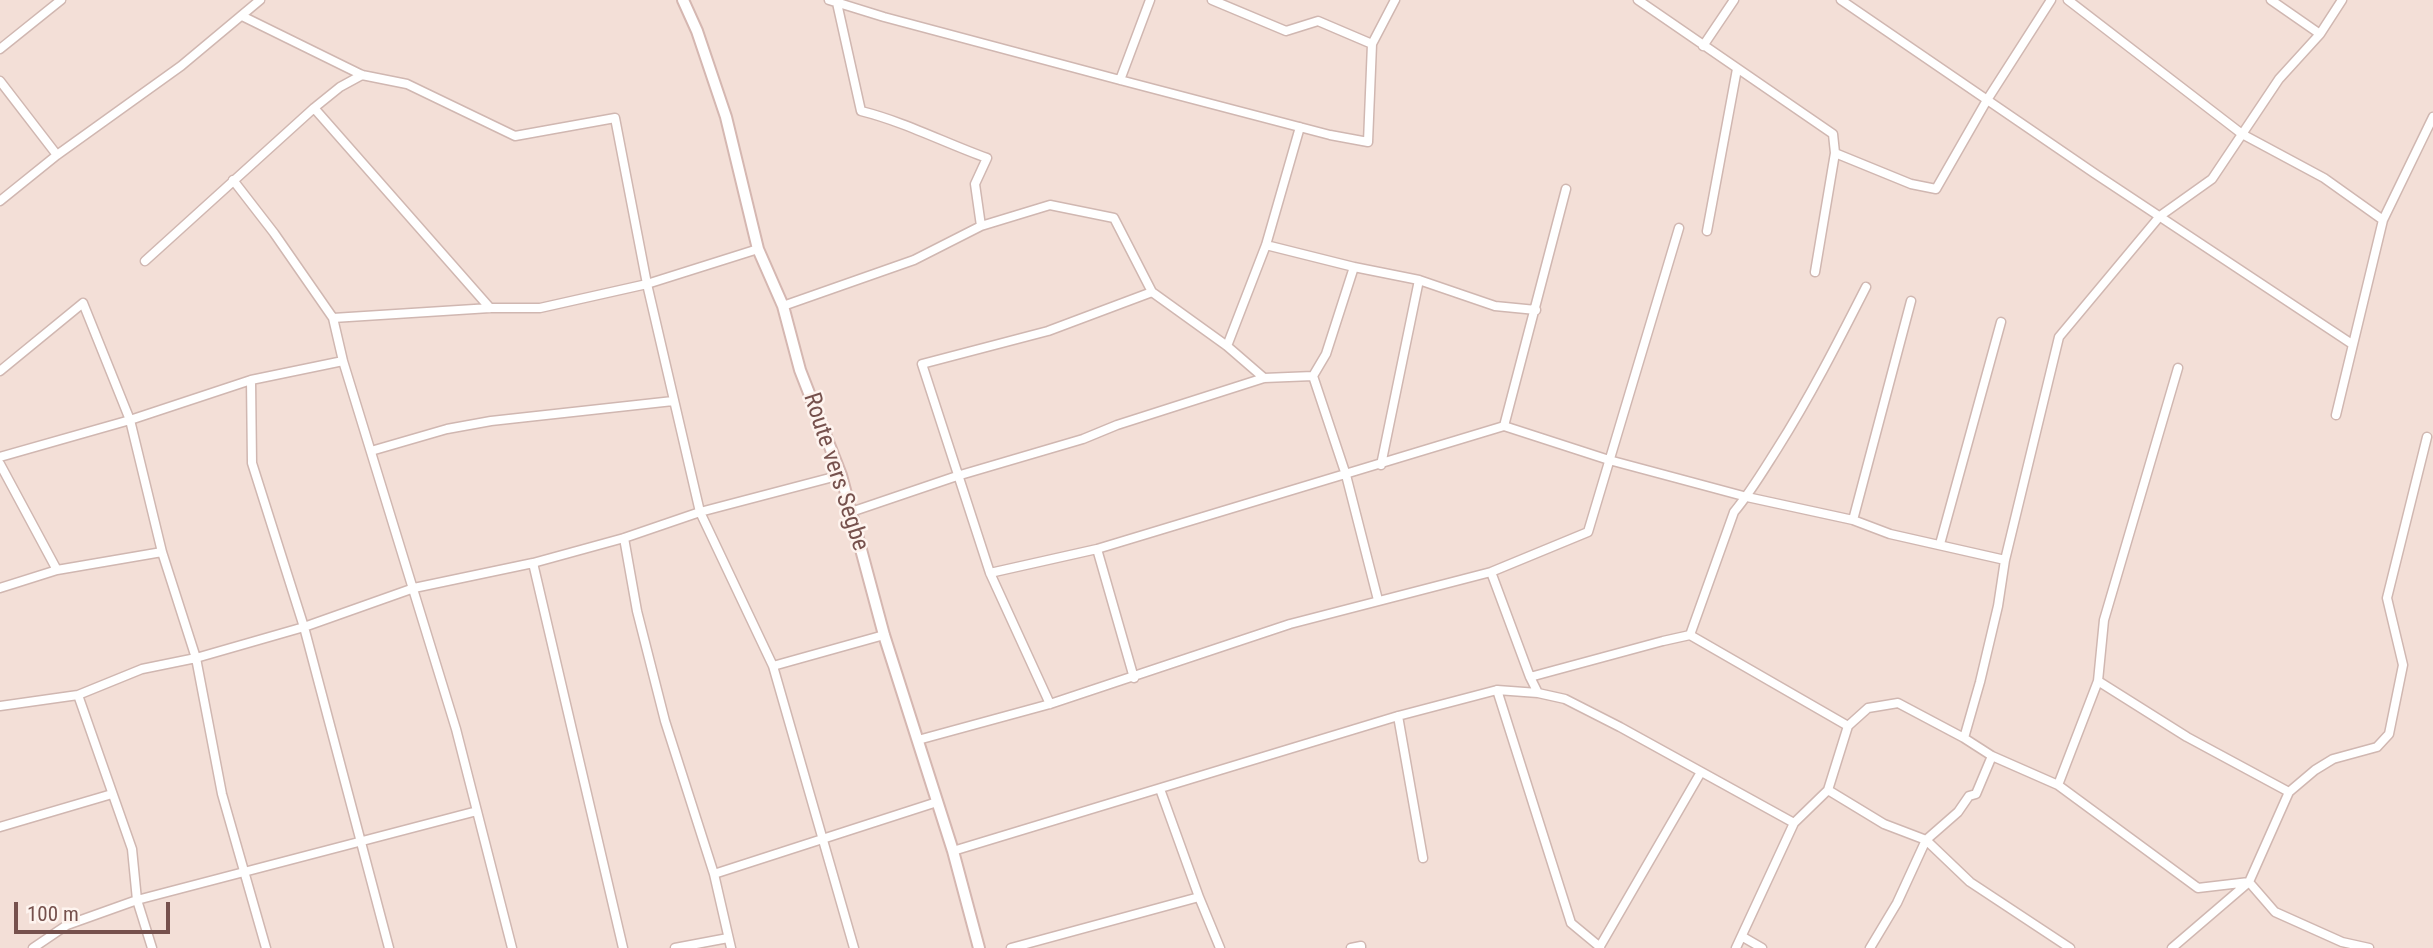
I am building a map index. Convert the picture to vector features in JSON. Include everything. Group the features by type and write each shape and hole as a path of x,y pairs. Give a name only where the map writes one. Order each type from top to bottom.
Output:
{"main road":[{"name":"Route vers Segbe","path":"683,0 697,31 726,117 758,249 783,306 800,369 841,474 884,635 953,851 979,948"}],"street":[{"path":"0,50 61,0"},
{"path":"0,201 57,155 181,66 260,0"},
{"path":"1120,80 1150,0"},
{"path":"1212,0 1286,31 1318,21 1372,44"},
{"path":"981,226 975,184 987,158 891,119 861,111 833,1 1120,80 1330,135 1368,142 1372,44 1395,0"},
{"path":"1639,0 1833,134 1835,153 1815,272"},
{"path":"1703,46 1734,0"},
{"path":"1841,0 2351,344"},
{"path":"1835,153 1911,184 1936,189 1987,100 2051,0"},
{"path":"2068,0 2242,134 2324,177 2383,220"},
{"path":"2271,0 2320,34"},
{"path":"1964,738 1998,606 2005,559 2059,337 2160,216 2212,179 2279,79 2320,34 2342,0"},
{"path":"242,16 362,75 407,84 515,136 615,118 647,284 700,512 773,666 854,948"},
{"path":"1707,231 1737,69"},
{"path":"145,261 314,108 340,87 362,75"},
{"path":"0,81 57,155"},
{"path":"314,108 490,308"},
{"path":"2336,415 2383,220 2432,120"},
{"path":"1227,346 1266,245 1300,127"},
{"path":"233,180 274,233 333,318 343,360 456,729 512,948"},
{"path":"1504,426 1566,189"},
{"path":"783,306 914,260 981,226 1050,205 1114,218 1152,292 1227,346 1264,378"},
{"path":"918,740 1134,678 1266,632 1491,572 1588,532 1679,228"},
{"path":"1266,245 1419,280 1495,306 1536,310"},
{"path":"333,318 490,308 540,308 647,284 758,249"},
{"path":"1354,267 1326,354 1313,376 1346,475 1378,600"},
{"path":"1381,465 1419,280"},
{"path":"1690,635 1734,512 1747,497 1833,353 1866,287"},
{"path":"1050,704 990,573 922,364 1048,331 1152,292"},
{"path":"1853,520 1911,301"},
{"path":"0,371 83,303 130,420 162,552 196,658 222,794 266,948"},
{"path":"1940,544 2001,322"},
{"path":"0,457 130,420 251,380 343,360"},
{"path":"2058,785 2098,681 2104,620 2178,368"},
{"path":"851,512 957,475 1083,439 1117,425 1264,378 1313,376"},
{"path":"251,380 252,463 304,627 389,948"},
{"path":"371,451 447,429 491,421 673,401"},
{"path":"990,573 1097,549 1504,426 1609,460 1747,497 1853,520 1890,534 2005,559"},
{"path":"2172,948 2249,881 2289,792 2315,769 2333,759 2377,747 2389,734 2403,665 2387,597 2427,437"},
{"path":"0,464 57,570"},
{"path":"0,706 78,695 142,669 196,658 304,627 414,588 533,563 624,538 700,512 841,474"},
{"path":"624,538 637,611 662,708 714,874 731,948"},
{"path":"1097,549 1134,678"},
{"path":"0,588 57,570 162,552"},
{"path":"533,563 623,948"},
{"path":"1491,572 1538,694"},
{"path":"773,666 884,635"},
{"path":"1530,677 1690,635 1848,726"},
{"path":"2098,681 2187,737 2289,792"},
{"path":"1497,690 1571,923 1599,948 1701,772"},
{"path":"953,851 1398,716 1497,690 1565,699 1794,823"},
{"path":"78,695 132,849 137,900 152,948"},
{"path":"1736,948 1794,823 1828,790 1848,726 1868,708 1898,703 1992,756 2058,785 2198,888 2249,881"},
{"path":"1398,716 1423,858"},
{"path":"1870,948 1897,903 1926,840 1958,812 1969,796 1976,794 1992,756"},
{"path":"1160,789 1220,948"},
{"path":"1828,790 1884,824 1926,840 1970,882 2070,948"},
{"path":"0,827 112,794"},
{"path":"714,874 937,802"},
{"path":"33,948 67,925 137,900 477,811"},
{"path":"2249,881 2275,912 2340,945 2369,948"},
{"path":"1011,948 1199,897"},
{"path":"1743,937 1762,948"},
{"path":"675,948 728,938"},
{"path":"1351,948 1361,948"}],"shaded area":[{"path":"0,0 2433,0 2433,948 0,948"}]}
